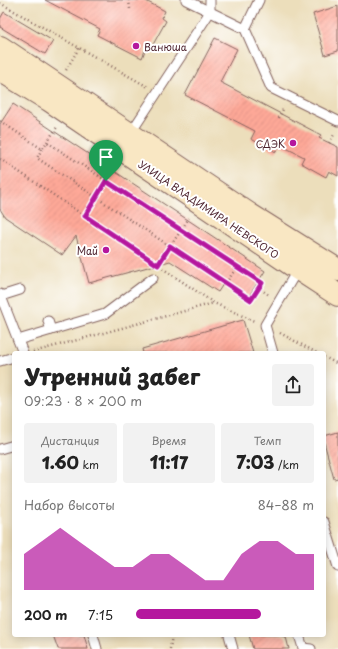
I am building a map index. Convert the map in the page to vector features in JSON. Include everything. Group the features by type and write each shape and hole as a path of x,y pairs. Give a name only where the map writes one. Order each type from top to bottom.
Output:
{"street":[{"name":"УЛИЦА ВЛАДИМИРА НЕВСКОГО","path":"0,47 249,214 338,270"},
{"name":"УЛИЦА ВЛАДИМИРА НЕВСКОГО","path":"0,70 56,104 338,295"}],"lane":[{"path":"186,0 245,29 271,88 338,121"},
{"path":"130,134 210,12 210,0"},
{"path":"245,29 259,0"},
{"path":"272,351 265,326 298,269"},
{"path":"18,340 105,314 153,278"},
{"path":"20,290 0,295 22,351"},
{"path":"48,321 51,330"},
{"path":"0,361 12,358"},
{"path":"0,449 12,446"},
{"path":"326,536 328,549 338,567"},
{"path":"94,637 97,649"},
{"path":"230,637 233,649"},
{"path":"300,637 303,648 312,649"}],"path":[{"path":"129,0 130,8"},
{"path":"0,3 157,92"},
{"path":"0,121 42,149"},
{"path":"329,143 338,128"},
{"path":"47,142 262,283 251,300 36,158 55,129"},
{"path":"0,159 214,303 265,326 313,351"},
{"path":"85,216 115,168"},
{"path":"158,265 190,217"},
{"path":"226,283 237,267"},
{"path":"259,288 265,292"},
{"path":"36,351 214,303"},
{"path":"326,358 338,364"},
{"path":"170,649 172,637"}],"building":[{"path":"45,0 144,0 165,11 162,18 166,21 150,50 146,48 142,58 97,35 100,29"},
{"path":"338,6 338,51 325,55 313,14"},
{"path":"4,12 53,41 45,54 0,27 0,19"},
{"path":"215,38 237,49 220,82 321,135 319,138 338,147 338,176 329,171 326,177 301,163 304,157 280,145 276,152 251,139 255,131 185,95"},
{"path":"13,104 265,271 249,296 225,281 218,292 170,261 89,283 76,236 62,255 5,217 0,209 0,124"},
{"path":"243,320 252,351 142,351 142,349"},
{"path":"338,432 338,478 334,479 326,449 326,435"},
{"path":"54,637 85,637 88,649 58,649"},
{"path":"250,637 286,637 289,649 253,649"}],"place":[{"name":"Ванюша","path":"136,46"},
{"name":"СДЭК","path":"293,143"},
{"name":"Май","path":"106,250"}],"route":[{"path":"106,181 262,283 251,300 170,246 158,265 85,216 106,181"}]}
